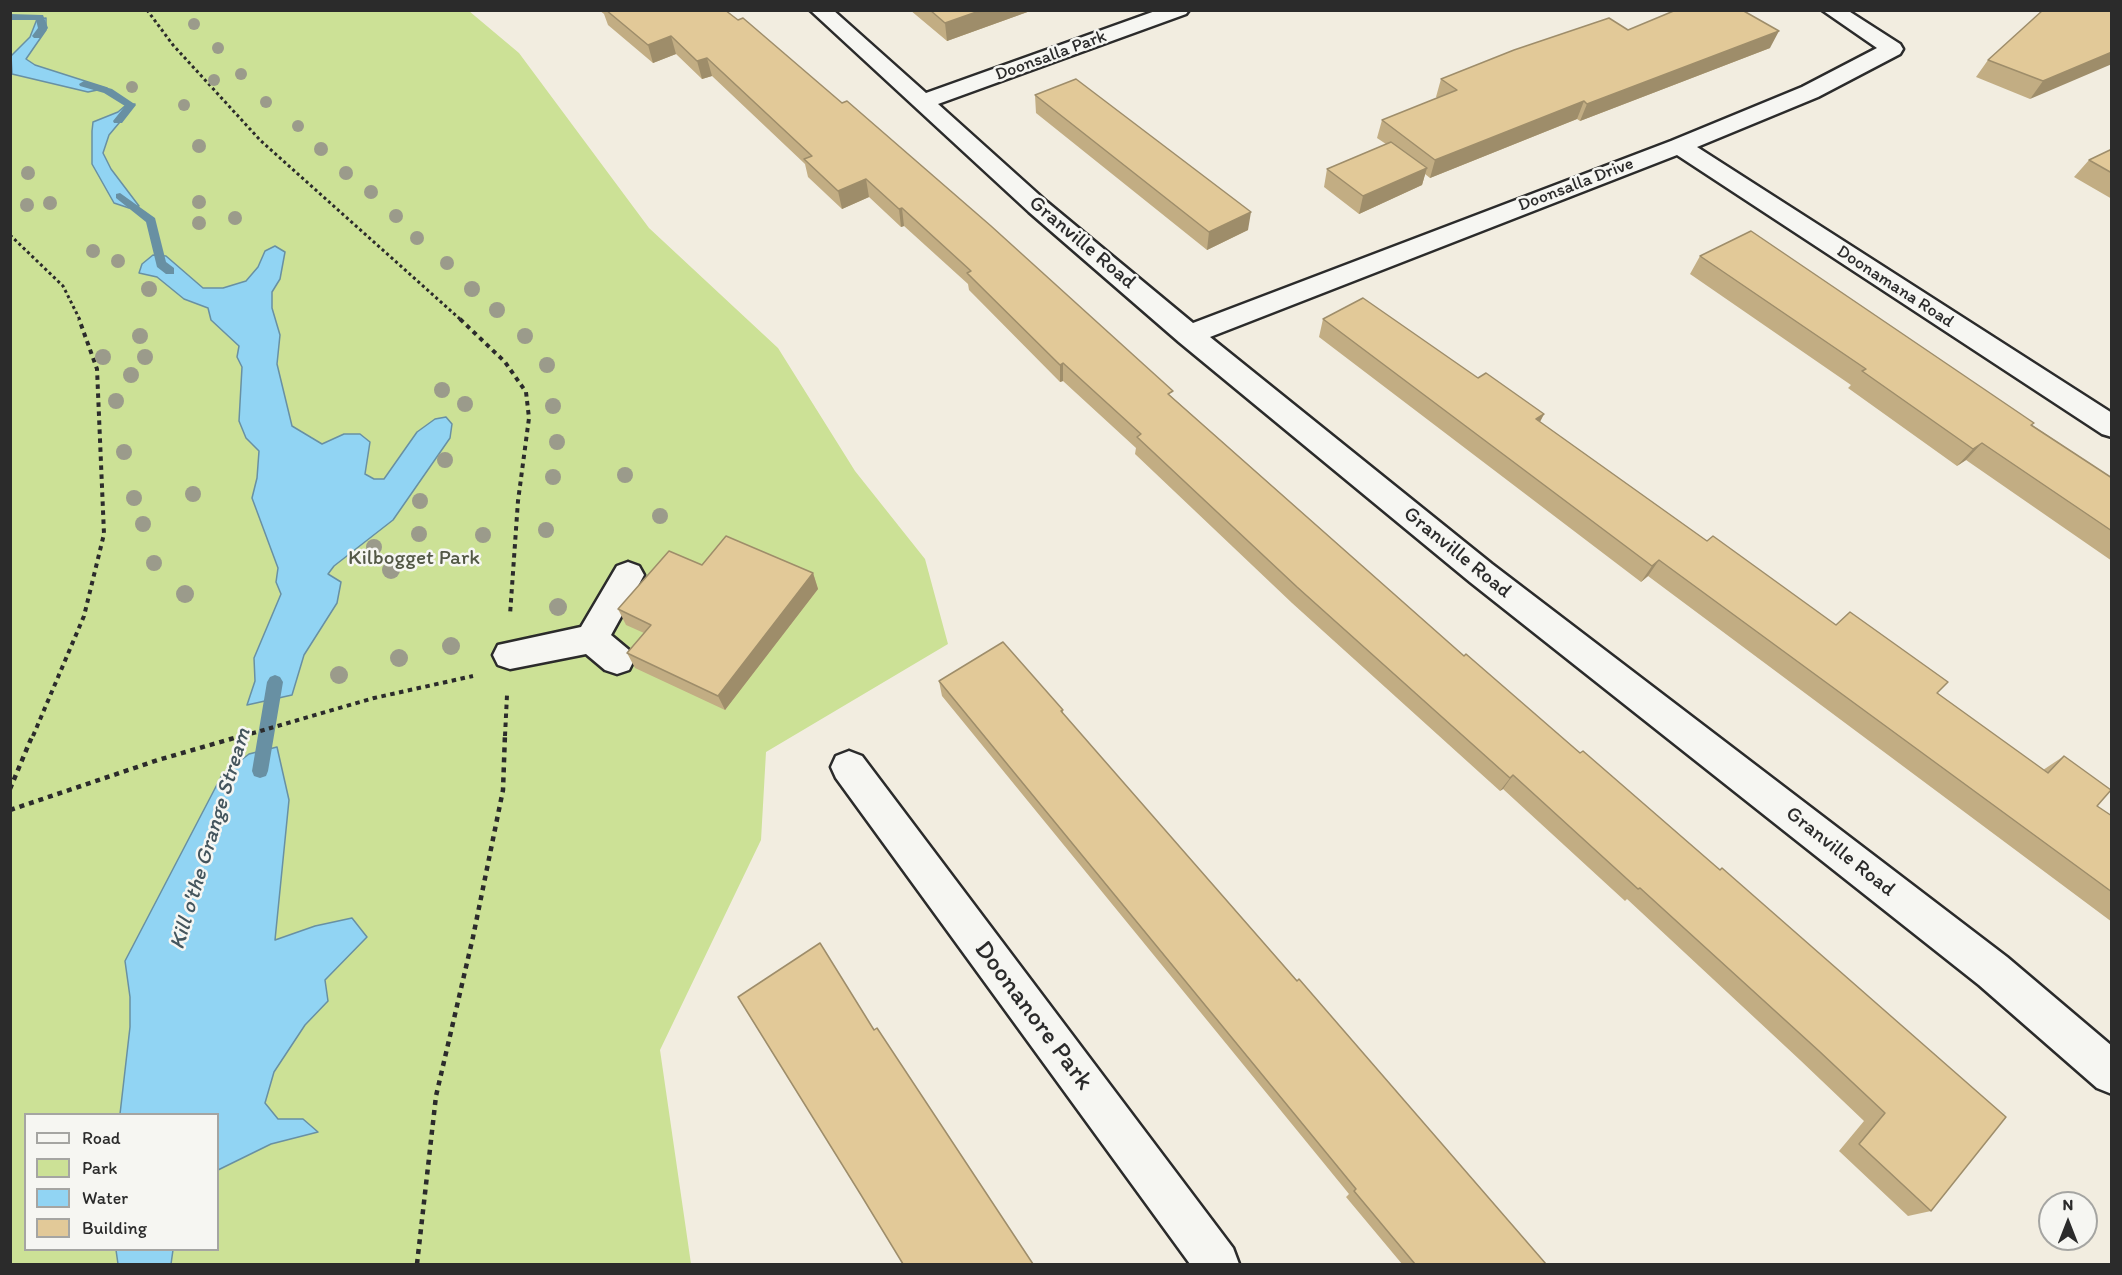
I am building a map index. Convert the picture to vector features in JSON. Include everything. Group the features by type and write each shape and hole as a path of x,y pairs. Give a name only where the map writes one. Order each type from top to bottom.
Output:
{"street":[{"name":"Granville Road","path":"820,10 1038,207 1190,335 1481,573 1993,971 2112,1073"},
{"name":"Doonsalla Park","path":"923,102 1179,10"},
{"name":"Doonsalla Drive","path":"1190,335 1678,146 1810,92 1892,49 1832,10"},
{"name":"Doonamana Road","path":"1678,146 2112,427"},
{"path":"509,662 604,650 627,575"},
{"name":"Doonanore Park","path":"849,767 1218,1264"}],"path":[{"path":"147,10 172,45 260,140 463,321 506,362 526,392 529,418 518,501 511,586 503,790 473,937 436,1096 417,1264"},
{"path":"10,235 63,286 79,318 97,369 104,534 84,616 10,789"},
{"path":"10,810 158,760 509,662"}],"green space":[{"name":"Kilbogget Park","path":"10,11 469,11 519,53 649,228 778,348 855,471 925,559 948,644 766,752 761,840 660,1050 691,1264 11,1264"}],"water":[{"path":"46,18 46,30 26,59 35,65 107,88 88,92 12,74 11,56 30,37 37,19"},
{"path":"135,104 109,135 103,153 111,169 139,206 129,208 114,203 92,164 92,131 93,122 118,112 126,105"},
{"path":"275,246 285,252 280,279 272,292 272,308 280,335 277,364 292,426 322,444 344,434 360,434 370,442 365,474 374,479 384,479 417,432 435,419 446,417 452,424 450,438 393,520 334,566 328,574 341,582 337,603 304,655 292,695 247,705 255,681 254,658 281,594 276,582 278,568 252,498 257,478 259,451 246,438 239,421 242,367 237,357 239,346 211,320 208,308 184,299 157,277 139,273 142,264 153,255 166,256 203,288 223,288 246,281 258,267 265,251"},
{"path":"277,747 289,800 275,940 315,926 352,918 367,937 325,980 328,1001 305,1025 274,1072 265,1103 278,1119 303,1119 318,1132 271,1144 219,1170 219,1113 120,1113 130,1027 130,997 125,961 222,775 249,754"},
{"path":"116,1251 173,1251 171,1264 118,1264"}],"building":[{"path":"606,10 725,10 738,20 743,18 842,103 847,101 991,226 1173,391 1168,394 1464,656 1466,654 1580,753 1583,751 1720,870 1722,868 2006,1117 1931,1211 1859,1144 1885,1113 1640,888 1638,889 1513,775 1510,778 1297,587 1137,437 1141,434 1063,363 1060,365 967,273 971,271 902,208 899,209 866,179 838,191 804,159 812,156 707,58 697,61 671,36 648,45"},
{"path":"930,10 982,10 945,23"},
{"path":"1676,10 1742,10 1779,31 1587,104 1584,101 1435,160 1382,120 1457,90 1441,79 1514,50 1609,18 1628,30"},
{"path":"2043,10 2112,10 2112,52 2043,81 1988,60"},
{"path":"1076,79 1251,212 1209,232 1035,95"},
{"path":"1391,142 1427,168 1363,196 1327,169"},
{"path":"2112,149 2112,173 2089,160"},
{"path":"1751,231 2034,423 2031,425 2112,478 2112,531 1982,443 1973,449 1862,371 1866,369 1700,256"},
{"path":"1363,298 1478,378 1486,373 1544,414 1536,419 1707,541 1713,536 1836,625 1850,612 1948,682 1937,693 2048,773 2064,756 2111,790 2097,806 2112,816 2112,892 1659,560 1652,566 1323,319"},
{"path":"726,536 813,573 718,696 627,653 651,625 618,609 669,551 702,565"},
{"path":"1003,642 1546,1264 1415,1264 939,681"},
{"path":"820,943 874,1030 877,1028 1033,1264 903,1264 738,997"}],"waterway":[{"name":"Kill o'the Grange Stream","path":"10,17 40,17 43,28 37,36"},
{"name":"Kill o'the Grange Stream","path":"84,84 108,91 131,105 118,121"},
{"name":"Kill o'the Grange Stream","path":"120,196 151,221 161,264 170,271"},
{"name":"Kill o'the Grange Stream","path":"260,771 275,682"}]}
